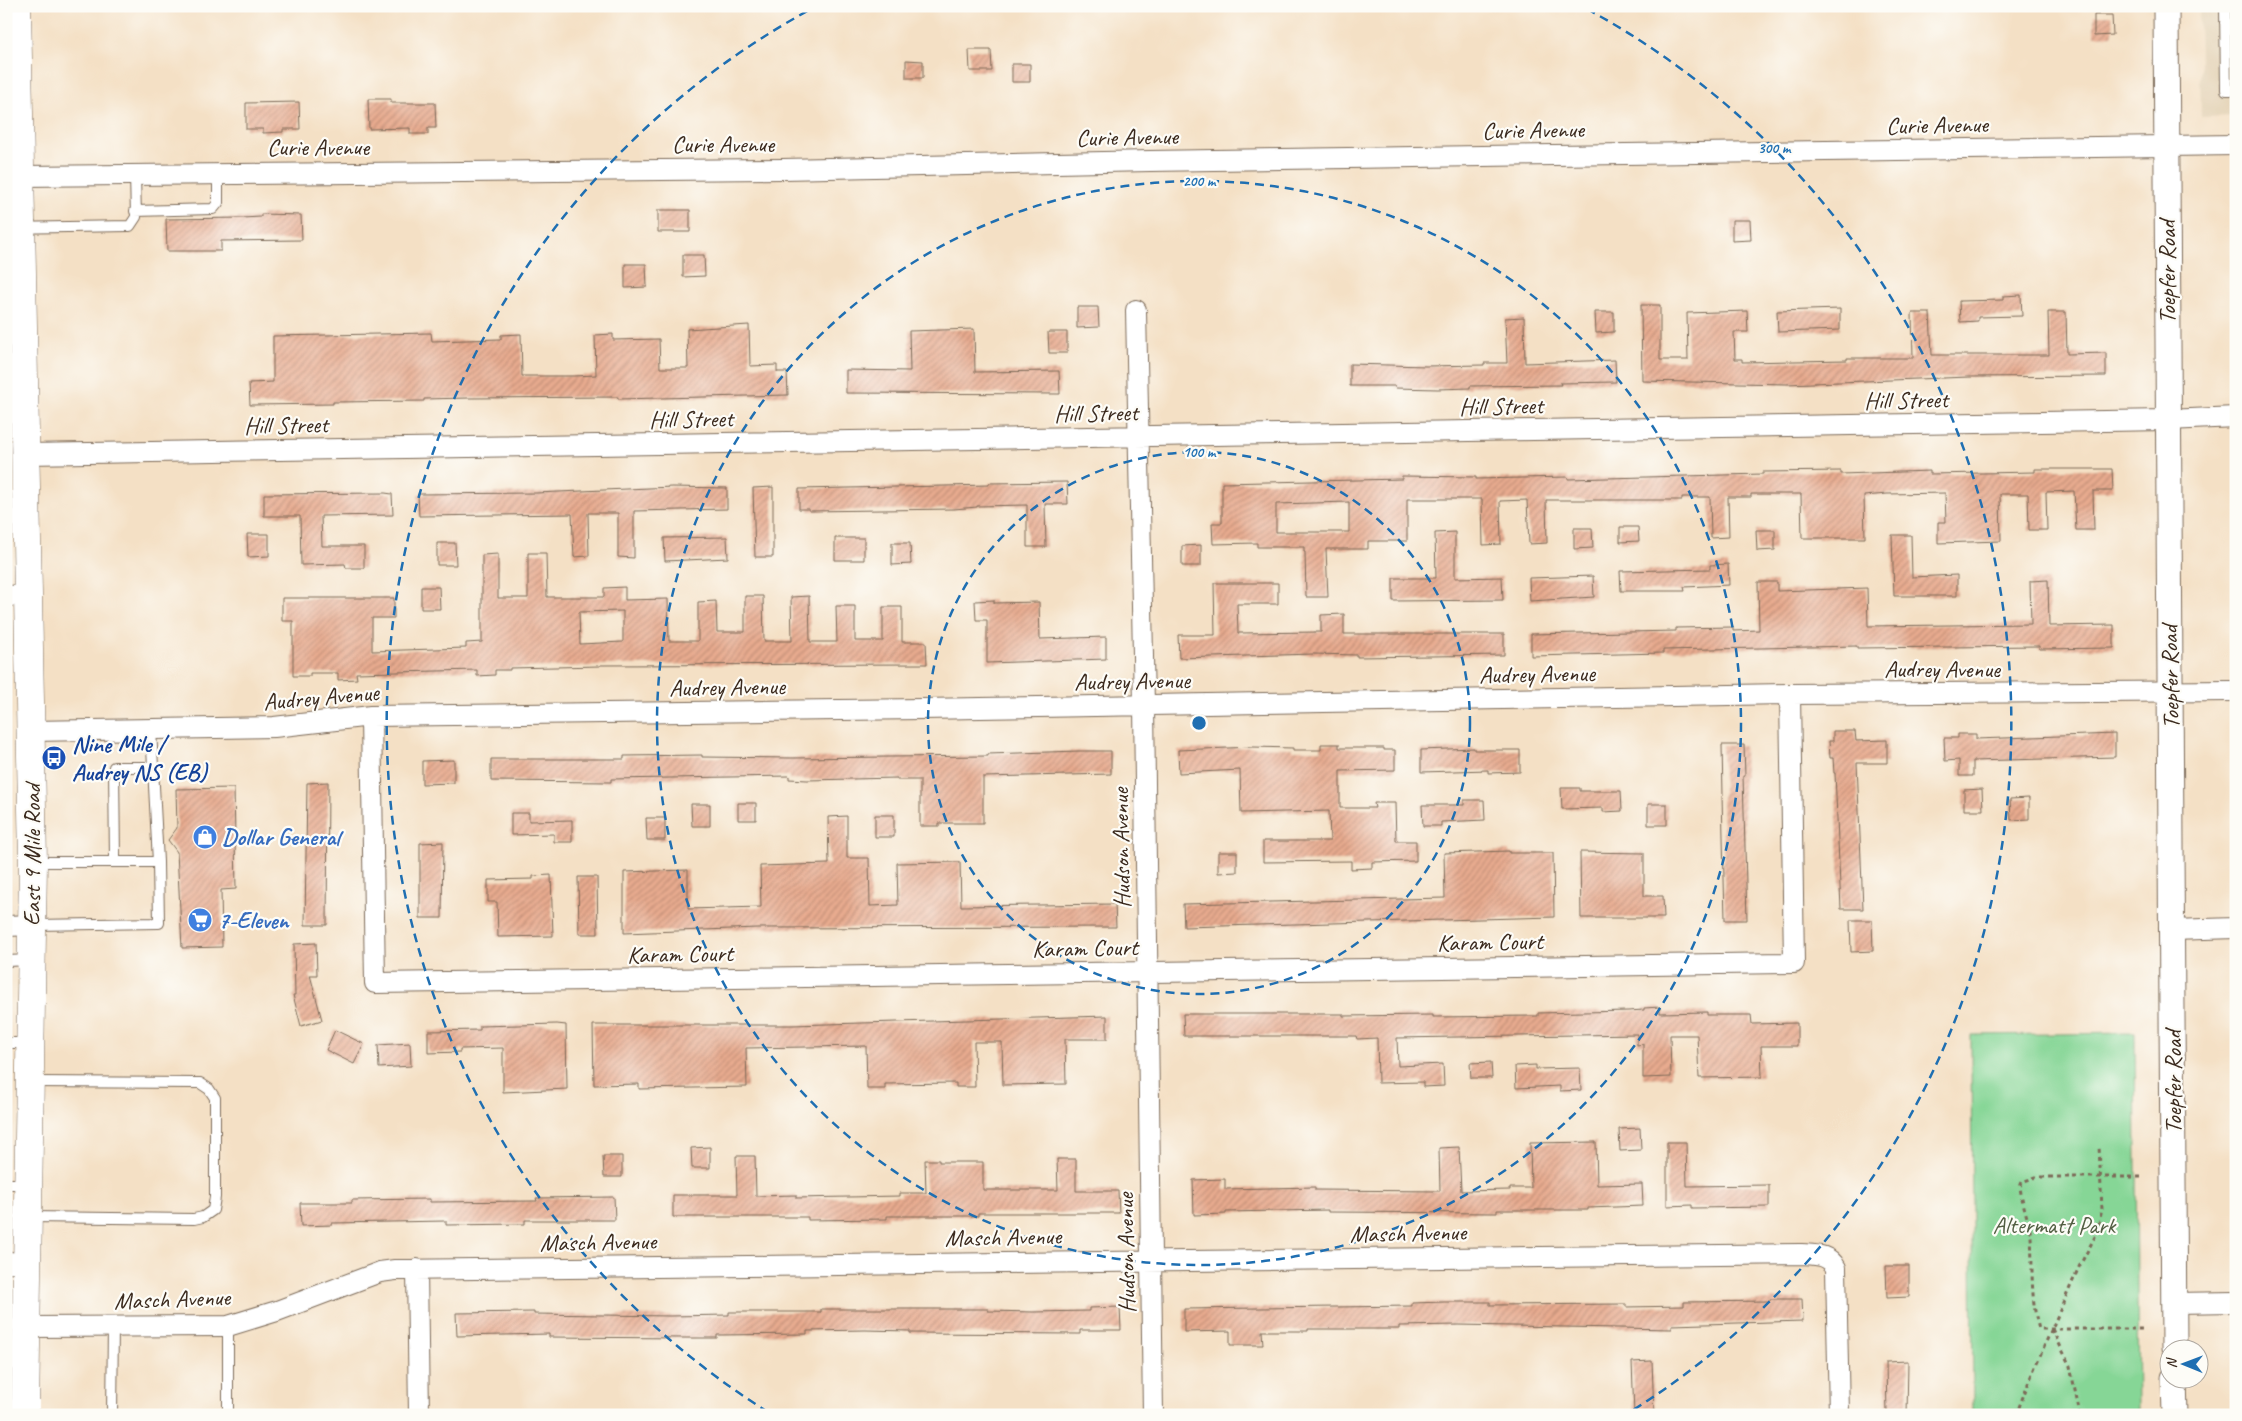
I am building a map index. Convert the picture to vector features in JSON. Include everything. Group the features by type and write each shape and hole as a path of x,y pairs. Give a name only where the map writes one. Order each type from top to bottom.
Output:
{"main road":[{"name":"East 9 Mile Road","path":"17,6 12,40 13,146 20,176 14,228 15,316 25,454 17,595 30,731 32,862 19,925 18,1043 30,1082 17,1184 28,1217 17,1263 19,1408"}],"street":[{"name":"Toepfer Road","path":"2166,6 2174,1338"},
{"name":"Curie Avenue","path":"20,176 782,169 1150,161 2236,145"},
{"name":"Hudson Avenue","path":"1136,310 1144,706 1153,1415"},
{"name":"Hill Street","path":"25,454 2168,420 2236,417"},
{"name":"Audrey Avenue","path":"30,731 274,727 371,716 1144,706 1790,694 2236,691"},
{"name":"Karam Court","path":"371,716 375,984 1794,963 1790,694"},
{"path":"2172,930 2236,928"},
{"name":"Masch Avenue","path":"17,1325 228,1326 277,1311 380,1272 395,1270 1820,1255 1833,1262 1838,1275 1839,1415"},
{"path":"417,1270 419,1415"},
{"path":"2174,1303 2236,1302"},
{"path":"2174,1388 2175,1415"}],"lane":[{"path":"2225,6 2226,90 2236,90"},
{"path":"2225,23 2236,25"},
{"path":"135,211 213,209 218,203 218,173"},
{"path":"14,228 130,226 136,218 134,174"},
{"path":"19,925 159,923 158,862 151,729"},
{"path":"115,862 114,767 153,767"},
{"path":"32,862 158,862"},
{"path":"28,1217 194,1219 203,1217 213,1210 215,1197 215,1098 209,1089 200,1083 188,1081 30,1082"},
{"path":"112,1415 113,1326"},
{"path":"228,1326 228,1415"}],"path":[{"path":"2016,1415 2079,1267 2097,1233 2102,1209 2098,1146"},
{"path":"2141,1176 2036,1177 2022,1182 2020,1187 2031,1238 2031,1280 2035,1315 2039,1329 2142,1329"},
{"path":"2052,1328 2070,1366 2080,1415"}],"shaded area":[{"path":"2199,6 2236,6 2236,116 2201,117"}],"green space":[{"name":"Altermatt Park","path":"2135,1033 2138,1415 1973,1415 1971,1035"}],"building":[{"path":"2094,15 2112,15 2113,35 2094,36"},
{"path":"969,50 991,50 992,71 970,71"},
{"path":"906,60 923,61 923,78 906,78"},
{"path":"1012,64 1030,64 1030,82 1012,82"},
{"path":"368,99 391,99 391,103 435,103 436,128 428,128 428,134 410,134 410,128 369,129"},
{"path":"299,102 300,129 283,129 283,132 263,133 263,129 246,129 246,103"},
{"path":"658,210 690,210 690,232 658,232"},
{"path":"261,214 301,215 302,240 221,241 221,251 167,251 166,219 261,217"},
{"path":"1732,220 1750,220 1751,240 1732,241"},
{"path":"683,255 704,255 705,276 683,277"},
{"path":"625,264 646,264 647,287 625,288"},
{"path":"2021,295 2022,316 1978,317 1978,321 1960,322 1959,301 2003,300 2003,296"},
{"path":"1641,305 1660,305 1660,360 1688,360 1687,313 1747,311 1748,332 1734,332 1735,359 1742,359 1742,362 1847,360 1847,358 1913,358 1912,313 1930,313 1932,355 2049,355 2048,312 2066,312 2067,354 2106,353 2106,376 1969,377 1787,384 1642,381"},
{"path":"1077,307 1098,307 1099,327 1077,328"},
{"path":"1840,309 1840,330 1778,332 1777,311"},
{"path":"1595,312 1614,312 1614,332 1596,333"},
{"path":"1524,317 1525,363 1615,360 1616,382 1470,386 1470,388 1438,389 1395,388 1395,386 1350,386 1350,364 1426,366 1507,363 1505,318"},
{"path":"749,325 750,366 777,365 777,372 787,372 788,395 618,399 618,397 469,398 424,399 424,401 333,402 333,404 250,405 249,383 273,382 273,336 431,333 432,341 501,339 501,335 521,334 522,376 574,376 596,375 595,335 613,334 613,340 659,339 660,368 688,368 687,329"},
{"path":"974,329 975,372 1059,371 1060,394 846,393 846,370 910,371 909,331"},
{"path":"1048,332 1067,332 1067,353 1049,353"},
{"path":"2035,469 2112,469 2113,491 2093,491 2094,530 2076,530 2074,491 2046,492 2047,530 2029,530 2028,494 2000,494 2001,541 1938,543 1938,522 1946,522 1945,493 1887,494 1864,496 1865,538 1802,538 1801,494 1751,494 1751,497 1728,497 1729,537 1711,538 1710,497 1682,497 1682,500 1546,500 1547,543 1529,544 1527,500 1500,501 1501,544 1483,545 1482,499 1407,499 1407,541 1368,541 1368,549 1326,549 1328,597 1306,597 1304,547 1257,547 1257,543 1213,544 1212,523 1222,523 1222,483 1402,479 1402,476 1476,477 1476,479 1568,477 1568,479 1763,474 1763,472 1841,471 1841,474 1930,471 1930,474 2035,472","holes":["1349,502 1349,532 1276,532 1276,504"]},
{"path":"1067,482 1068,504 1045,504 1046,547 1027,547 1027,505 977,506 954,509 809,511 809,509 799,509 799,489"},
{"path":"672,487 727,488 727,509 634,511 634,558 618,557 618,513 588,513 589,556 574,557 572,514 419,516 418,494 536,493"},
{"path":"773,487 773,557 755,557 753,488"},
{"path":"264,494 392,494 393,515 321,516 322,546 364,546 364,568 346,568 345,564 301,565 300,516 264,516"},
{"path":"1620,527 1638,527 1639,541 1620,542"},
{"path":"1574,528 1592,528 1593,548 1574,549"},
{"path":"1756,530 1775,530 1775,550 1757,551"},
{"path":"1455,532 1455,578 1502,577 1503,600 1393,601 1393,578 1436,578 1435,533"},
{"path":"247,534 269,534 269,556 248,557"},
{"path":"1892,535 1911,535 1912,577 1957,575 1957,596 1894,596"},
{"path":"727,537 728,558 665,561 664,538"},
{"path":"835,538 864,538 864,560 835,560"},
{"path":"437,543 455,543 456,565 437,565"},
{"path":"892,543 910,543 911,564 892,565"},
{"path":"1201,545 1201,566 1182,566 1182,546"},
{"path":"528,553 546,553 547,597 604,597 604,588 625,587 625,600 668,599 669,641 698,641 698,602 716,601 717,632 745,632 745,596 763,596 764,641 792,641 791,597 809,596 810,642 837,642 836,606 855,606 855,641 883,641 883,607 902,607 902,642 926,642 927,664 600,665 510,668 510,670 495,670 495,675 477,676 477,670 356,673 357,679 338,680 338,673 310,673 310,676 293,676 293,621 282,621 282,598 394,598 394,618 372,618 372,651 466,648 466,643 482,642 482,555 498,554 498,598 528,598","holes":["623,611 623,642 580,644 579,612"]},
{"path":"1728,564 1729,585 1684,587 1685,591 1621,591 1620,571 1710,569 1710,565"},
{"path":"1593,576 1594,597 1530,601 1529,578"},
{"path":"2048,580 2049,626 2114,625 2114,648 2039,649 2039,646 1857,648 1857,646 1663,650 1663,653 1531,656 1531,634 1676,631 1676,628 1733,627 1733,631 1759,630 1758,582 1777,582 1777,591 1867,588 1868,626 2031,624 2030,581"},
{"path":"1214,583 1278,583 1278,604 1237,604 1238,633 1321,632 1321,615 1344,614 1344,634 1504,634 1504,655 1357,657 1357,655 1313,654 1179,658 1178,635 1215,635"},
{"path":"421,587 439,587 440,609 421,609"},
{"path":"994,600 994,603 1039,602 1040,639 1106,637 1106,659 987,663 987,620 976,620 975,601"},
{"path":"1833,731 1855,731 1856,741 1887,740 1887,763 1857,763 1863,909 1841,909 1835,773 1833,758 1830,758 1829,741 1833,741"},
{"path":"1958,734 1976,734 1976,739 2115,734 2115,757 1973,761 1973,776 1959,776 1959,760 1945,761 1944,738 1958,738"},
{"path":"1321,744 1339,744 1339,748 1384,748 1384,750 1395,750 1395,770 1340,771 1340,808 1375,808 1374,803 1395,803 1396,841 1416,841 1416,861 1372,862 1372,868 1351,869 1351,861 1263,862 1263,841 1330,841 1329,811 1241,813 1240,770 1179,773 1178,750 1253,747 1321,750"},
{"path":"1722,745 1744,745 1745,776 1743,776 1747,920 1725,920"},
{"path":"1474,748 1474,750 1520,750 1520,772 1488,773 1488,770 1421,772 1421,750"},
{"path":"1111,751 1111,774 983,777 983,823 939,823 939,826 920,826 920,780 897,780 897,778 807,780 789,779 789,776 611,779 611,782 491,781 491,759 624,759 624,756 702,755 702,757 792,758 988,756 988,754"},
{"path":"454,760 454,783 422,784 422,761"},
{"path":"328,782 327,925 305,925 307,783"},
{"path":"234,788 236,889 221,890 222,947 182,948 177,852 168,840 177,828 176,789"},
{"path":"1561,788 1580,788 1580,791 1621,791 1622,811 1603,812 1603,808 1562,809"},
{"path":"1982,789 1983,810 1964,810 1964,790"},
{"path":"2029,798 2029,819 2011,820 2010,799"},
{"path":"1464,800 1484,800 1485,820 1441,822 1441,826 1423,826 1422,805 1464,805"},
{"path":"738,803 756,803 756,820 738,820"},
{"path":"691,804 710,804 710,826 692,826"},
{"path":"1648,804 1667,804 1667,825 1648,825"},
{"path":"511,813 529,813 529,821 572,820 572,842 554,842 554,834 511,835"},
{"path":"875,815 894,815 894,837 875,837"},
{"path":"847,816 847,858 869,858 870,906 898,905 897,863 960,862 961,906 1115,904 1116,927 757,928 624,933 624,872 688,870 688,909 761,907 760,866 829,864 828,817"},
{"path":"646,818 665,818 665,840 647,840"},
{"path":"443,842 442,918 420,918 420,843"},
{"path":"1509,851 1509,853 1553,853 1554,917 1184,927 1183,904 1445,898 1444,853"},
{"path":"1218,852 1237,852 1237,872 1218,873"},
{"path":"1580,852 1644,853 1644,896 1663,896 1664,918 1581,918"},
{"path":"551,875 553,936 498,937 497,902 488,902 488,880 533,879 533,876"},
{"path":"578,877 597,877 598,934 579,934"},
{"path":"1850,920 1872,920 1873,951 1851,952"},
{"path":"316,943 317,975 310,975 322,1020 301,1026 293,995 295,995 294,944"},
{"path":"1660,1007 1660,1013 1707,1012 1707,1015 1751,1015 1752,1024 1797,1023 1797,1046 1761,1046 1762,1077 1699,1078 1697,1035 1670,1035 1671,1077 1643,1078 1643,1044 1637,1045 1637,1034 1397,1038 1398,1066 1443,1064 1444,1086 1423,1087 1423,1082 1378,1083 1377,1038 1357,1039 1356,1036 1184,1036 1183,1014 1433,1015 1433,1017 1538,1016 1538,1013 1628,1011"},
{"path":"1107,1016 1107,1039 1065,1039 1066,1084 1003,1085 1002,1042 974,1042 975,1087 956,1087 956,1083 885,1084 885,1089 867,1089 866,1046 746,1048 747,1087 639,1089 639,1084 594,1085 593,1025 792,1025"},
{"path":"566,1025 567,1089 503,1092 503,1048 460,1049 460,1052 428,1053 428,1031 480,1030 480,1026"},
{"path":"335,1030 364,1044 354,1064 326,1050"},
{"path":"410,1043 411,1066 379,1068 378,1045"},
{"path":"1491,1062 1492,1078 1471,1078 1470,1063"},
{"path":"1536,1065 1536,1069 1580,1068 1581,1090 1560,1091 1560,1086 1516,1088 1515,1066"},
{"path":"1640,1128 1641,1150 1620,1151 1619,1129"},
{"path":"1596,1142 1597,1185 1642,1184 1643,1206 1588,1208 1588,1210 1497,1210 1497,1213 1328,1212 1328,1210 1226,1212 1226,1214 1194,1215 1193,1180 1225,1179 1225,1189 1315,1187 1315,1190 1440,1191 1439,1148 1459,1147 1461,1191 1510,1190 1510,1188 1531,1188 1530,1143"},
{"path":"1667,1142 1686,1142 1687,1186 1769,1185 1769,1207 1692,1208 1692,1205 1667,1206"},
{"path":"710,1147 710,1168 692,1168 691,1148"},
{"path":"603,1156 622,1156 622,1177 604,1177"},
{"path":"736,1156 755,1156 756,1196 796,1195 796,1198 900,1196 900,1193 926,1193 925,1160 939,1160 939,1162 983,1162 983,1190 1058,1190 1057,1159 1076,1159 1076,1191 1118,1191 1119,1213 978,1213 978,1216 887,1216 887,1219 808,1220 808,1217 673,1217 673,1195 737,1195"},
{"path":"614,1197 615,1220 525,1220 525,1224 446,1225 446,1221 332,1223 332,1225 301,1226 300,1203 352,1203 352,1200 430,1199 430,1202 537,1201 536,1198"},
{"path":"1886,1266 1909,1266 1909,1297 1887,1298"},
{"path":"1770,1299 1802,1299 1803,1321 1672,1325 1672,1329 1458,1325 1399,1326 1399,1329 1262,1331 1263,1345 1230,1345 1230,1331 1184,1332 1184,1309 1412,1306 1412,1303 1444,1302 1490,1302 1490,1305 1626,1304 1626,1307 1684,1306 1684,1302 1770,1301"},
{"path":"1120,1307 1121,1330 1080,1330 1080,1334 910,1333 910,1331 865,1330 807,1331 807,1334 717,1335 717,1338 549,1337 549,1334 457,1336 456,1313 534,1312 534,1314 670,1316 729,1315 729,1312 821,1312 821,1309 988,1309 988,1311 1033,1312 1089,1311 1089,1308"},
{"path":"1652,1361 1654,1415 1634,1415 1632,1362"},
{"path":"1908,1361 1907,1415 1887,1415 1886,1362"}],"place":[{"name":"Nine Mile / Audrey NS (EB)","path":"54,758"},
{"name":"Dollar General","path":"205,837"},
{"name":"7-Eleven","path":"200,920"}]}
